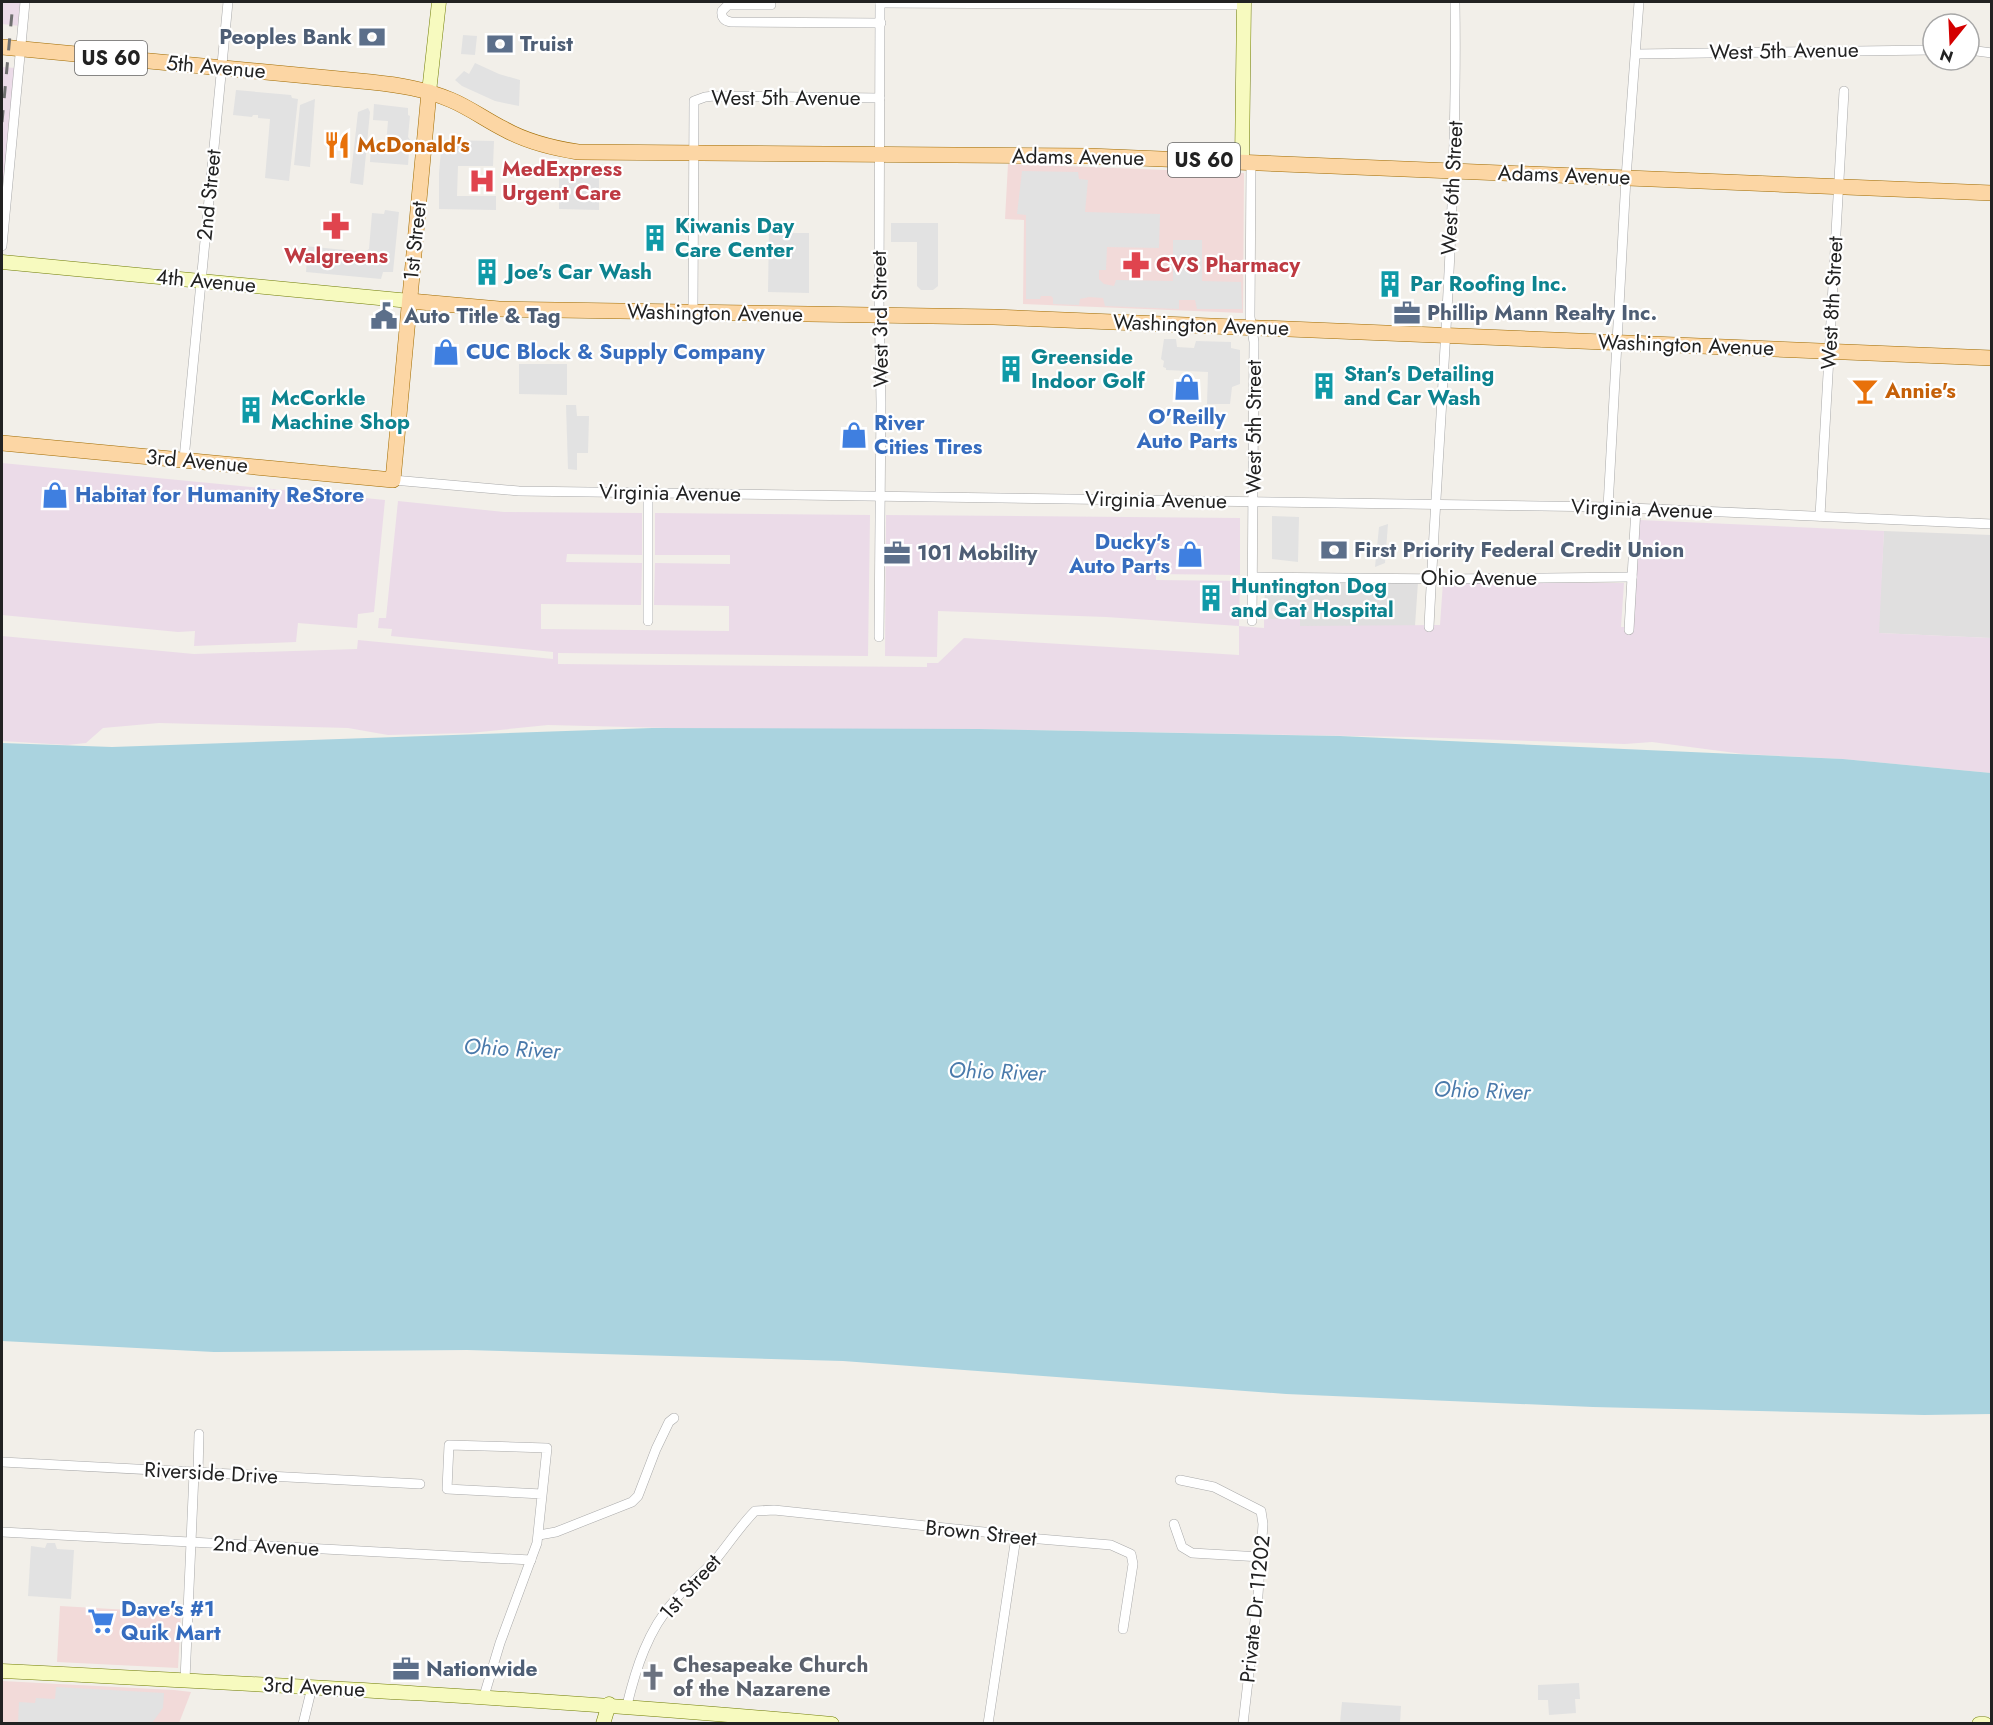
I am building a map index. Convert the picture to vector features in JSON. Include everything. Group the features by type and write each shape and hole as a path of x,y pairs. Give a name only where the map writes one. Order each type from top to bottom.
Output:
{"main road":[{"name":"5th Avenue","path":"2,47 394,85 429,92"},
{"name":"Adams Avenue","path":"429,92 462,105 506,131 546,146 580,152 1062,155 1992,193"},
{"name":"1st Street","path":"393,480 429,92"},
{"name":"Washington Avenue","path":"410,301 502,310 880,315 1252,327 1992,358"},
{"name":"3rd Avenue","path":"2,443 393,480"}],"street":[{"path":"2,246 25,2"},
{"name":"2nd Street","path":"184,459 228,2"},
{"name":"1st Street","path":"429,92 438,2"},
{"path":"880,2 1244,3"},
{"name":"West 3rd Street","path":"879,637 880,2"},
{"name":"West 6th Street","path":"1429,627 1453,170 1456,92 1455,2"},
{"path":"1608,507 1626,178 1640,2"},
{"path":"770,22 771,3 728,5 723,8 723,19 728,22 881,23"},
{"name":"West 5th Street","path":"1244,3 1250,316 1254,342 1252,621"},
{"name":"West 5th Avenue","path":"1636,54 1921,50"},
{"name":"West 8th Street","path":"1820,516 1844,91"},
{"name":"West 5th Avenue","path":"693,154 694,101 705,97 880,98"},
{"path":"693,154 693,312"},
{"name":"4th Avenue","path":"2,262 410,301"},
{"name":"Virginia Avenue","path":"393,480 501,491 1608,507 1992,524"},
{"path":"648,493 648,621"},
{"path":"1629,630 1636,508"},
{"name":"Ohio Avenue","path":"1253,577 1431,579 1632,577"},
{"path":"539,1535 556,1532 632,1502 638,1496 656,1449 669,1422 674,1418"},
{"path":"185,1680 199,1434"},
{"path":"484,1696 500,1643 539,1535 547,1448 449,1445 447,1489 542,1494"},
{"name":"Riverside Drive","path":"2,1462 420,1484"},
{"name":"Private Dr 11202","path":"1180,1480 1214,1487 1261,1511 1263,1524 1261,1557 1243,1724"},
{"name":"Brown Street","path":"755,1511 774,1510 1016,1537 1111,1545 1131,1554 1131,1578 1124,1629"},
{"name":"1st Street","path":"627,1706 642,1653 653,1629 680,1594 717,1558 755,1511"},
{"path":"1174,1524 1182,1547 1192,1553 1261,1557"},
{"name":"2nd Avenue","path":"2,1532 531,1560"},
{"path":"988,1724 1016,1537"},
{"name":"3rd Avenue","path":"2,1671 484,1696 609,1704 832,1724"},
{"path":"303,1724 312,1687"},
{"path":"603,1724 609,1704"}],"shaded area":[{"path":"2,2 22,2 20,26 2,24"},
{"path":"463,35 477,36 475,55 461,54"},
{"path":"475,63 499,74 520,80 519,106 495,101 462,86 455,80 464,71 469,74"},
{"path":"2,67 16,68 2,214"},
{"path":"236,90 291,95 292,98 298,99 289,181 265,178 270,119 258,118 258,115 252,117 233,115"},
{"path":"315,99 310,167 294,165 300,105"},
{"path":"374,104 408,108 410,116 408,137 410,140 408,165 370,162 371,144 386,145 388,121 373,120"},
{"path":"368,108 370,112 363,185 350,183 358,112"},
{"path":"442,140 494,141 493,166 458,166 457,196 496,196 496,210 439,209"},
{"path":"1008,164 1244,173 1243,313 1023,304 1024,220 1005,219"},
{"path":"599,165 599,210 559,209 559,169"},
{"path":"1022,171 1078,172 1079,179 1088,180 1085,212 1160,214 1159,248 1107,247 1106,270 1099,270 1099,279 1104,284 1114,286 1116,280 1173,281 1173,240 1202,240 1202,281 1241,282 1242,309 1197,309 1195,300 1179,300 1179,309 1105,306 1103,298 1089,297 1080,299 1079,305 1053,304 1051,296 1026,299 1026,215 1017,214"},
{"path":"385,210 399,212 393,272 383,272 381,279 306,272 305,246 365,252 369,249 372,213 384,214"},
{"path":"891,223 938,223 938,286 933,290 921,290 917,286 917,242 891,242"},
{"path":"769,229 781,229 782,233 809,233 809,293 768,292"},
{"path":"1164,339 1176,339 1177,347 1194,348 1196,341 1231,342 1231,348 1240,350 1240,384 1232,387 1230,404 1207,404 1208,372 1166,370 1163,367 1164,361 1161,359"},
{"path":"519,364 567,364 567,395 519,394"},
{"path":"566,405 576,405 577,416 589,416 588,453 577,453 577,470 568,469"},
{"path":"2,463 385,500 374,612 358,614 357,628 298,623 296,642 194,646 195,631 178,632 2,615"},
{"path":"398,501 504,512 642,513 642,555 567,554 566,562 642,563 641,605 541,604 541,629 729,631 729,606 654,605 655,563 730,564 730,555 655,555 655,513 870,515 868,656 558,653 558,664 927,667 927,663 938,663 964,638 1239,655 1239,626 1264,628 1264,619 1300,619 1300,626 1440,625 1443,582 1624,583 1621,627 1633,627 1640,520 1884,531 1879,633 1991,638 1991,773 1843,759 1743,754 1652,742 1625,744 1411,737 978,729 709,729 548,725 470,733 388,735 348,728 159,723 103,728 86,743 67,745 2,741 2,636 194,654 357,649 358,640 553,659 553,652 391,636 392,629 378,628 379,618 386,618"},
{"path":"886,515 1240,518 1240,575 1156,574 1156,580 1240,581 1239,626 1106,617 938,611 937,657 885,656"},
{"path":"1272,516 1299,517 1298,562 1272,559"},
{"path":"1388,524 1385,563 1375,567 1379,527"},
{"path":"1884,531 1991,535 1991,638 1878,633"},
{"path":"1265,581 1418,582 1415,626 1300,626 1300,620 1264,619"},
{"path":"47,1543 55,1543 57,1549 74,1550 71,1599 28,1596 31,1546 45,1548"},
{"path":"60,1606 181,1613 178,1668 57,1662"},
{"path":"2,1681 191,1692 179,1723 2,1723"},
{"path":"1579,1683 1580,1699 1575,1699 1576,1713 1549,1715 1548,1700 1538,1700 1538,1685"},
{"path":"56,1687 164,1693 163,1708 152,1723 18,1723 19,1702 35,1703 36,1698 55,1699"},
{"path":"1342,1702 1401,1706 1400,1723 1340,1723"}],"water":[{"name":"Ohio River","path":"652,728 978,729 1340,736 1843,759 1991,773 1991,1414 1924,1415 1593,1407 1286,1394 843,1361 467,1350 214,1352 2,1341 2,743 112,747"}],"railway":[{"path":"2,122 13,2"}],"place":[{"name":"Peoples Bank","path":"372,37"},
{"name":"Truist","path":"500,44"},
{"name":"McDonald's","path":"337,145"},
{"name":"MedExpress Urgent Care","path":"482,181"},
{"name":"Walgreens","path":"336,226"},
{"name":"Kiwanis Day Care Center","path":"655,238"},
{"name":"CVS Pharmacy","path":"1136,265"},
{"name":"Joe's Car Wash","path":"487,272"},
{"name":"Par Roofing Inc.","path":"1390,284"},
{"name":"Phillip Mann Realty Inc.","path":"1407,313"},
{"name":"Auto Title & Tag","path":"384,316"},
{"name":"CUC Block & Supply Company","path":"446,352"},
{"name":"Greenside Indoor Golf","path":"1011,369"},
{"name":"Stan's Detailing and Car Wash","path":"1324,386"},
{"name":"O'Reilly Auto Parts","path":"1187,387"},
{"name":"Annie's","path":"1865,391"},
{"name":"McCorkle Machine Shop","path":"251,410"},
{"name":"River Cities Tires","path":"854,435"},
{"name":"Habitat for Humanity ReStore","path":"55,495"},
{"name":"First Priority Federal Credit Union","path":"1334,550"},
{"name":"101 Mobility","path":"897,553"},
{"name":"Ducky's Auto Parts","path":"1190,554"},
{"name":"Huntington Dog and Cat Hospital","path":"1211,598"},
{"name":"Dave's #1 Quik Mart","path":"101,1621"},
{"name":"Nationwide","path":"406,1669"},
{"name":"Chesapeake Church of the Nazarene","path":"653,1677"}]}
